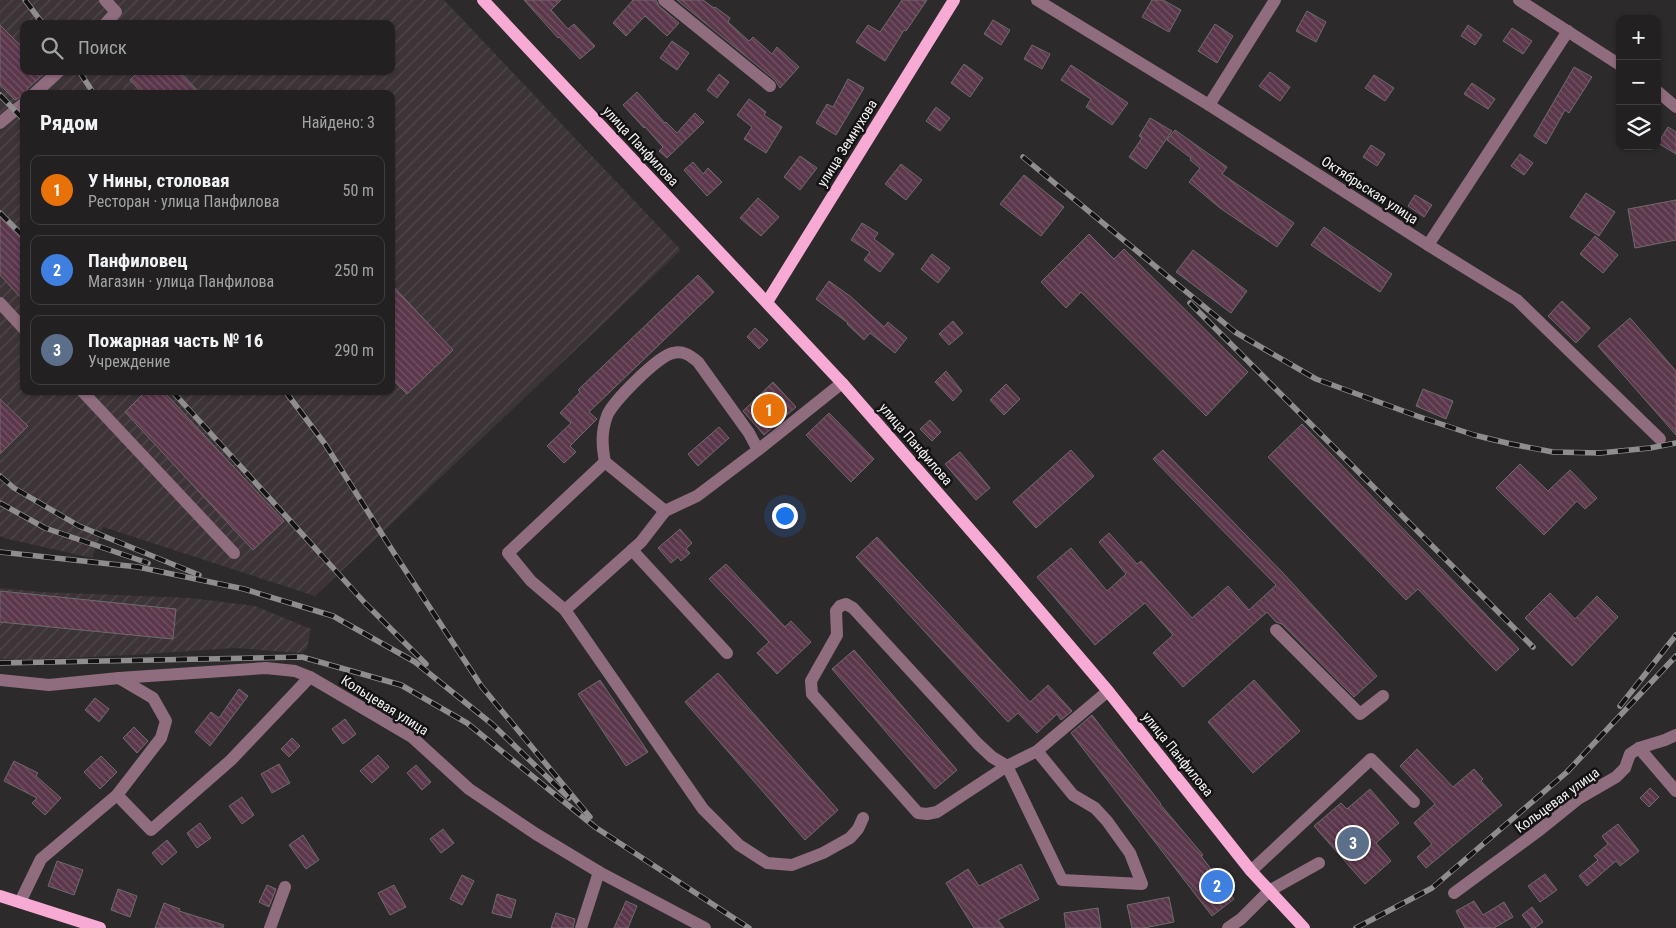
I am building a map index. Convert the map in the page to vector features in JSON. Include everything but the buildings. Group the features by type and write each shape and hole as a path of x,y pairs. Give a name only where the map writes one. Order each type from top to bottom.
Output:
{"main road":[{"name":"улица Панфилова","path":"483,0 842,383 1108,691 1251,872 1304,928"},
{"name":"улица Земнухова","path":"766,302 954,0"},
{"path":"0,896 100,928"}],"street":[{"path":"105,0 116,12 109,20"},
{"path":"664,0 770,86"},
{"name":"Октябрьская улица","path":"1037,0 1209,105 1517,300 1660,439"},
{"path":"1209,105 1275,0"},
{"path":"1519,0 1616,62"},
{"path":"1428,245 1568,31"},
{"path":"38,90 55,75"},
{"path":"1661,95 1676,107"},
{"path":"0,123 20,106"},
{"path":"0,303 20,325"},
{"path":"666,511 605,462 602,432 607,414 616,400 647,371 673,352 687,353 698,362 749,433 758,450"},
{"path":"565,610 641,542 666,511 697,496 842,383"},
{"path":"86,395 234,553"},
{"path":"605,462 508,553 531,581 565,610 704,809 739,845 767,863 792,865 823,854 850,838 858,829 863,818"},
{"path":"632,550 727,654"},
{"path":"1037,751 1073,795 1095,808 1107,821 1130,853 1142,884 1062,880 1007,766 992,757 978,744 853,608 846,604 840,606 836,611 837,636 811,681 812,694 918,813 937,812 1007,766 1037,751 1108,691"},
{"path":"1276,630 1360,714 1383,696"},
{"name":"Кольцевая улица","path":"0,680 49,685 119,678 266,668 295,671 310,676 412,736 469,789 536,834 599,872 705,928"},
{"path":"117,795 151,830 231,760 310,676"},
{"path":"20,902 41,858 117,795 161,738 166,721 153,698 119,678"},
{"path":"1676,735 1639,748 1676,791"},
{"name":"Кольцевая улица","path":"1454,893 1537,832 1578,799 1616,777 1625,768 1630,754 1639,748"},
{"path":"1251,872 1372,759 1414,802"},
{"path":"1228,928 1241,919 1269,891 1319,863"},
{"path":"581,928 599,872"},
{"path":"270,928 285,886"}],"shaded area":[{"path":"0,0 444,0 681,250 315,596 103,527 92,558 0,536"},
{"path":"0,588 41,592 190,598 255,606 311,629 307,648 301,653 235,648 131,655 0,659"}],"railway":[{"path":"25,0 40,20"},
{"path":"82,75 91,90"},
{"path":"0,95 20,116"},
{"path":"1023,157 1235,332 1316,379 1474,435 1553,452 1600,453 1650,448 1676,443"},
{"path":"0,213 20,233"},
{"path":"1190,303 1533,647"},
{"path":"176,395 365,603 426,664"},
{"path":"288,395 325,444 482,687 590,817"},
{"path":"0,476 14,488 79,526 199,575"},
{"path":"0,503 45,528 148,563"},
{"path":"0,552 138,567 244,589 333,616 415,662 492,724 569,798"},
{"path":"1620,706 1676,635"},
{"path":"1356,928 1432,888 1567,772 1676,656"},
{"path":"0,663 302,657 401,685 467,723 595,827 749,928"}],"place":[{"name":"У Нины, столовая","path":"769,410"},
{"name":"Пожарная часть № 16","path":"1353,843"},
{"name":"Панфиловец","path":"1217,886"}]}
